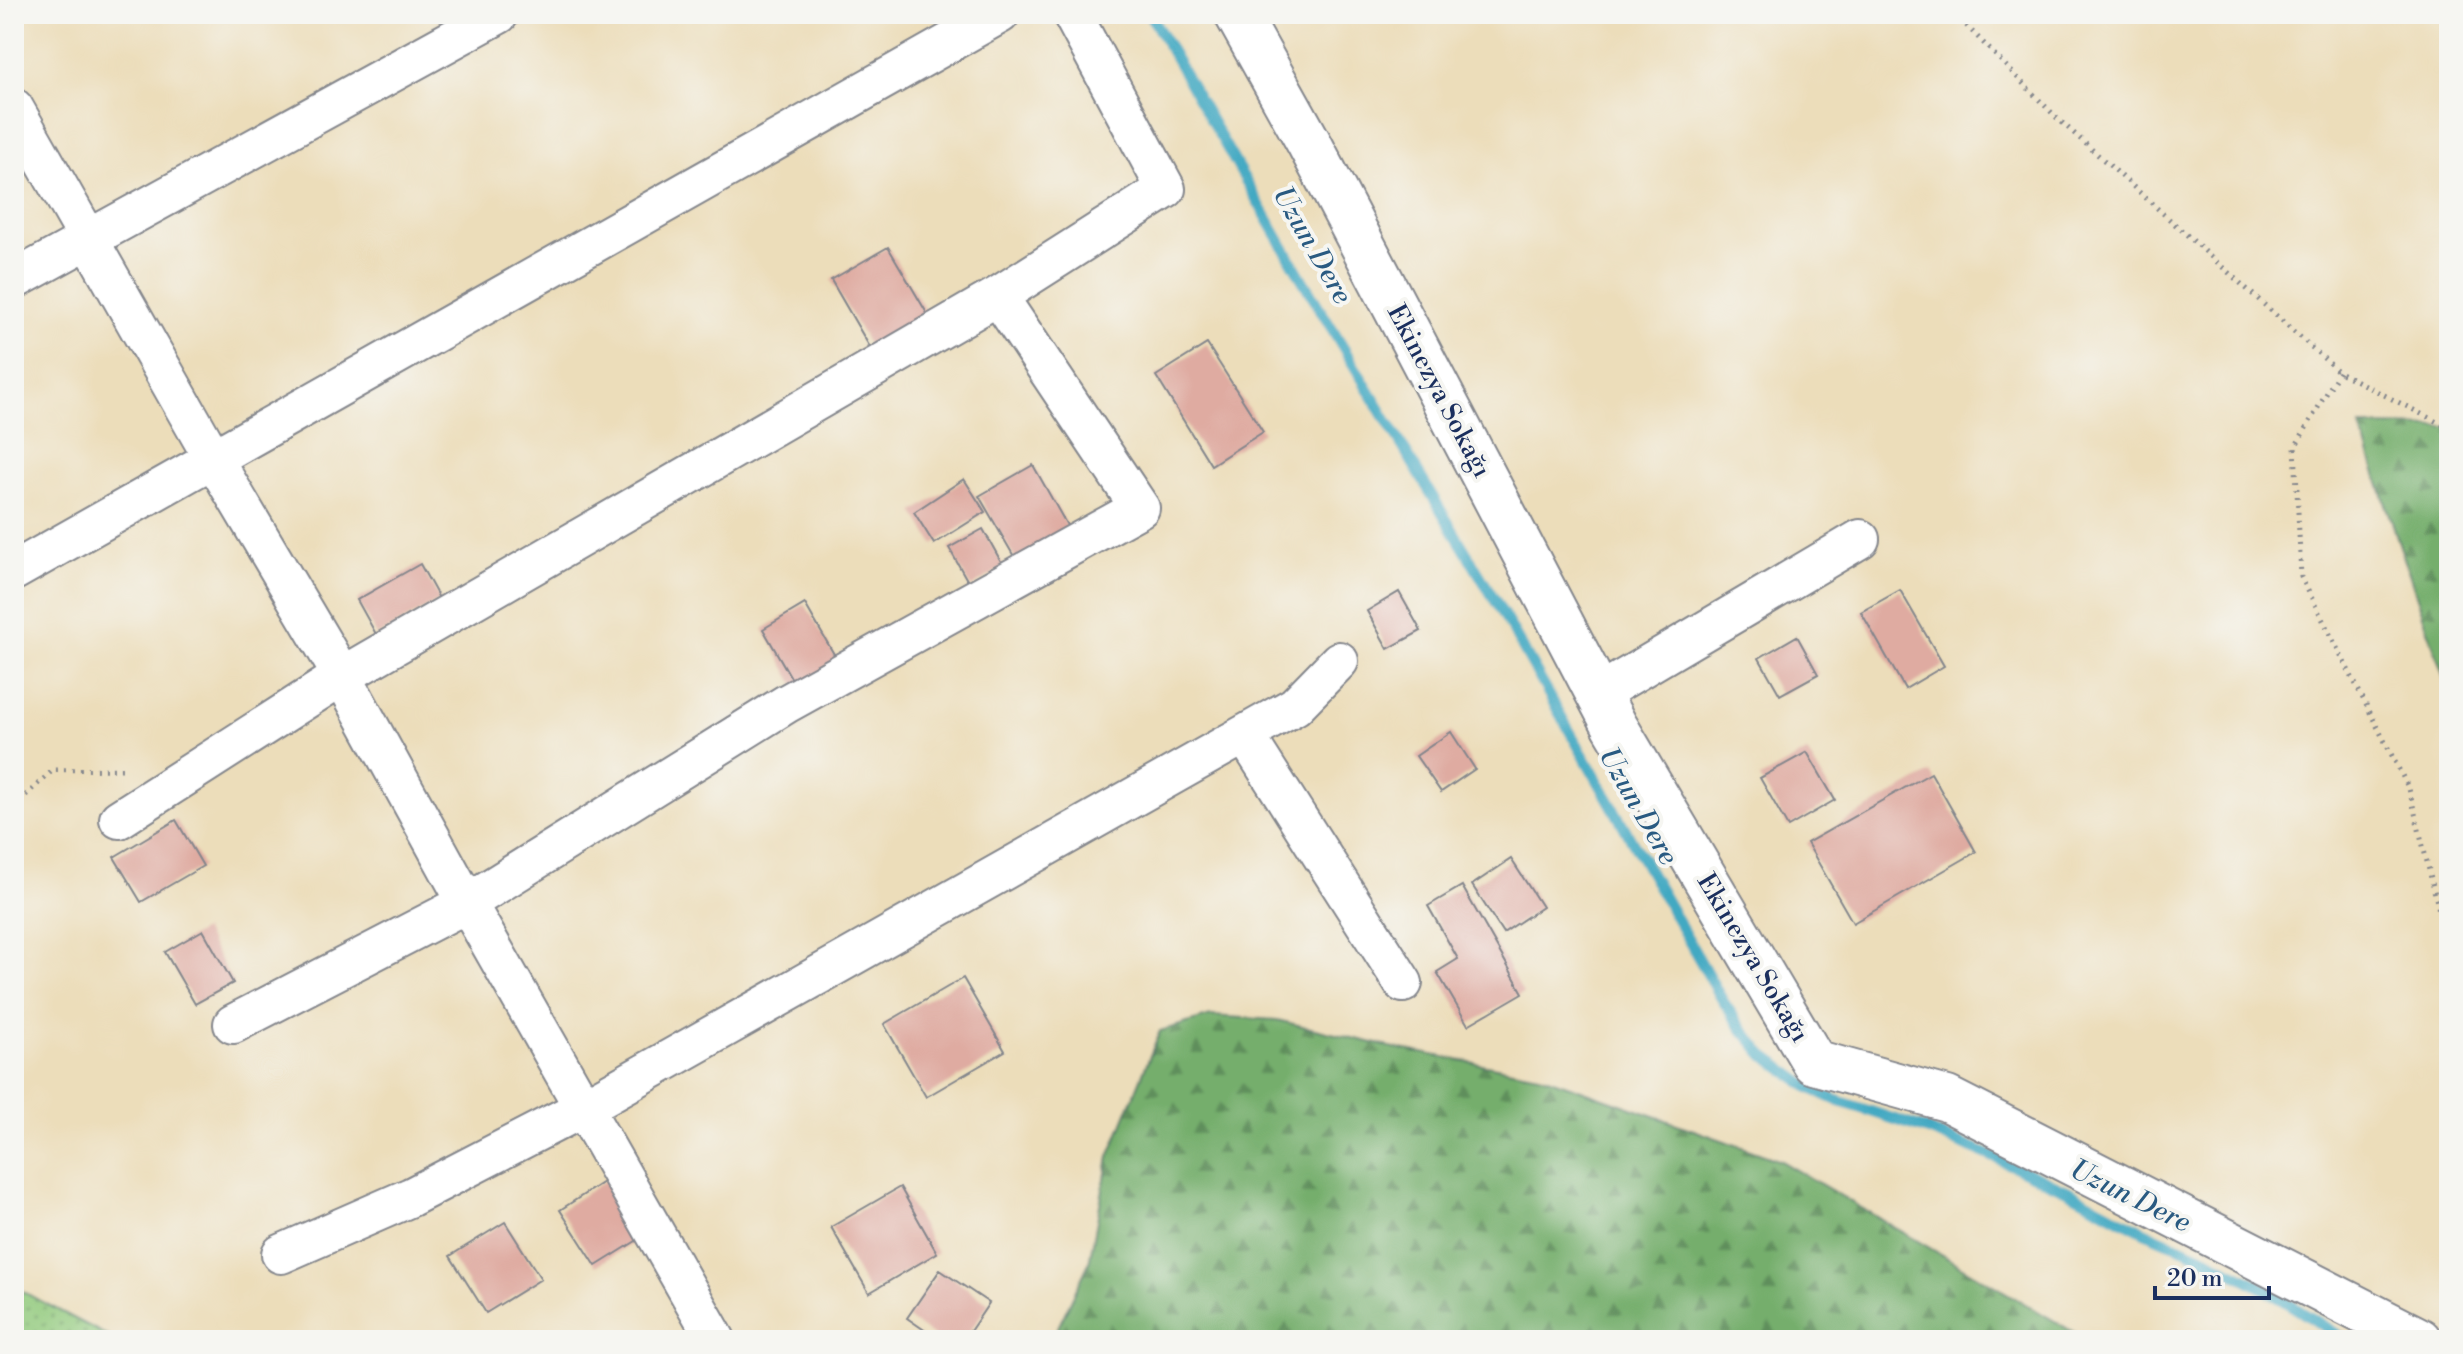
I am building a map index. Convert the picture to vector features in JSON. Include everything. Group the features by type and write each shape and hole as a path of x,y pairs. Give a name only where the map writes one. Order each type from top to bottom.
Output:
{"main road":[{"name":"Ekinezya Sokağı","path":"1237,14 1309,143 1598,694 1814,1062 1947,1099 2419,1340"}],"street":[{"path":"14,280 499,14"},
{"path":"14,571 1000,14"},
{"path":"119,819 342,676 998,296 1166,189 1072,14"},
{"path":"14,108 214,460 342,676 583,1108 704,1336"},
{"path":"233,1024 467,903 786,704 1140,508 998,296"},
{"path":"1598,694 1860,539"},
{"path":"281,1254 411,1197 583,1108 1295,706 1339,661"},
{"path":"1245,735 1403,983"}],"path":[{"path":"1955,14 2057,118 2339,372 2449,428"},
{"path":"2339,372 2295,447 2301,577 2409,789 2449,951"},
{"path":"14,806 53,770 125,769"}],"green space":[{"path":"2360,426 2449,427 2449,693"},
{"path":"1211,1016 1277,1020 1390,1047 1539,1075 1781,1161 2087,1340 1052,1340 1089,1263 1109,1157 1160,1031"},
{"path":"14,1287 115,1340 14,1340"}],"building":[{"path":"888,247 928,315 871,349 831,280"},
{"path":"1207,344 1263,432 1211,465 1156,376"},
{"path":"1033,465 1069,529 1016,560 979,496"},
{"path":"964,479 985,512 934,544 914,512"},
{"path":"983,529 1004,567 971,587 949,548"},
{"path":"420,564 440,600 377,636 357,600"},
{"path":"1900,590 1944,666 1905,689 1861,612"},
{"path":"1399,592 1421,631 1388,649 1367,611"},
{"path":"805,604 839,663 797,688 763,629"},
{"path":"1797,636 1818,674 1780,695 1759,658"},
{"path":"1451,732 1475,769 1441,792 1416,756"},
{"path":"1807,752 1835,800 1788,827 1760,778"},
{"path":"1931,773 1976,852 1853,923 1807,843"},
{"path":"176,820 203,866 141,902 114,857"},
{"path":"1511,859 1542,907 1503,933 1472,885"},
{"path":"1462,886 1523,993 1468,1025 1437,972 1458,959 1428,906"},
{"path":"203,930 233,983 195,1004 165,952"},
{"path":"963,978 1005,1051 926,1097 884,1024"},
{"path":"608,1179 644,1236 596,1266 560,1210"},
{"path":"900,1187 937,1253 869,1293 831,1227"},
{"path":"505,1222 541,1279 486,1313 450,1256"},
{"path":"940,1270 989,1303 964,1340 939,1340 907,1318"}],"waterway":[{"name":"Uzun Dere","path":"1150,14 1302,279 1502,612 1723,1001 1764,1055 1810,1088 1836,1100 1927,1130 1991,1156 2205,1258 2265,1289 2346,1340"}]}
